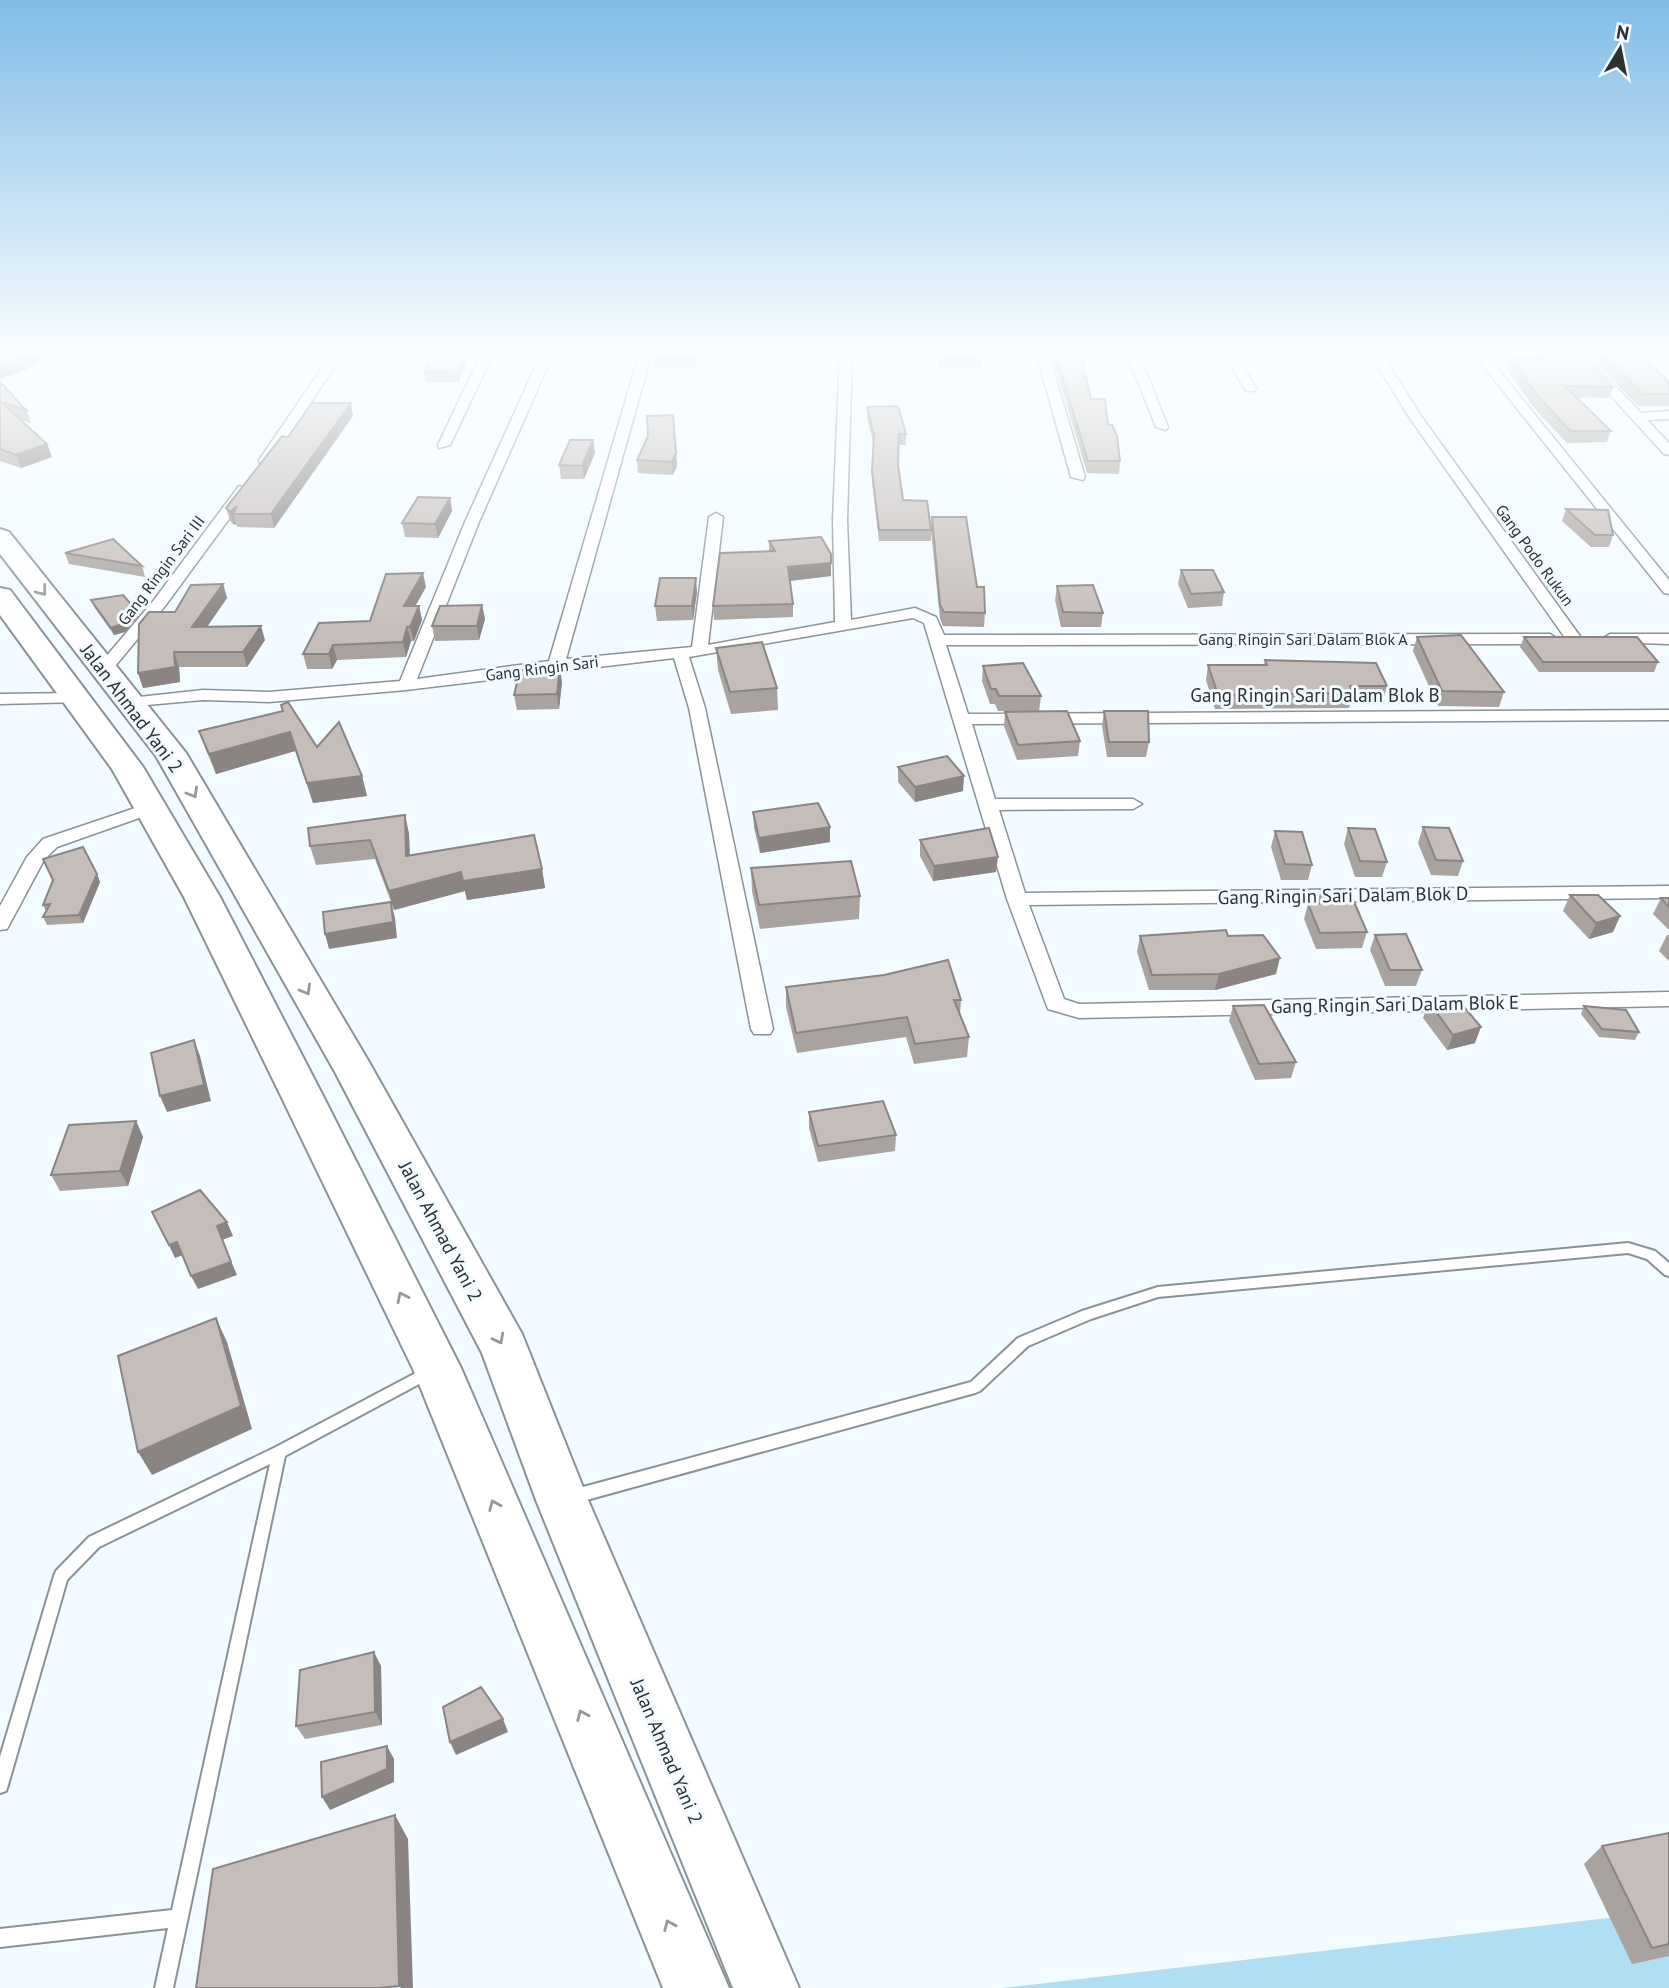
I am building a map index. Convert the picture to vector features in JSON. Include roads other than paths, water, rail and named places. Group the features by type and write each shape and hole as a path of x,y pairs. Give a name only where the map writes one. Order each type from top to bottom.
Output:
{"highway":[{"name":"Jalan Ahmad Yani 2","path":"0,537 103,690 127,767 208,910 437,1368 695,1988"},
{"name":"Jalan Ahmad Yani 2","path":"0,596 170,753 355,1072 505,1349 562,1500 766,1988"}],"street":[{"name":"Gang Ringin Sari III","path":"103,690 185,566 275,445"},
{"path":"407,682 507,445"},
{"path":"556,665 619,445"},
{"path":"843,445 840,520 843,624"},
{"path":"1069,445 1078,477"},
{"name":"Gang Podo Rukun","path":"1435,445 1574,639"},
{"path":"1552,445 1669,590"},
{"path":"716,517 695,648 696,708 762,1029"},
{"name":"Gang Ringin Sari","path":"0,699 103,690 269,696 695,648 915,613 931,620 936,640"},
{"name":"Gang Ringin Sari Dalam Blok A","path":"936,640 1669,639"},
{"path":"936,640 1017,899"},
{"name":"Gang Ringin Sari Dalam Blok B","path":"960,719 1669,715"},
{"path":"987,805 1133,804"},
{"path":"0,924 36,858 50,843 150,808"},
{"name":"Gang Ringin Sari Dalam Blok D","path":"1017,899 1669,892"},
{"name":"Gang Ringin Sari Dalam Blok E","path":"1017,899 1055,1004 1079,1011 1669,999"}],"lane":[{"path":"562,1500 975,1387 1023,1342 1087,1315 1158,1292 1628,1248 1651,1255 1669,1271"},
{"path":"0,1785 61,1576 75,1559 94,1542 279,1451 437,1368"},
{"path":"164,1988 279,1451"},
{"path":"0,1938 179,1918"}]}
